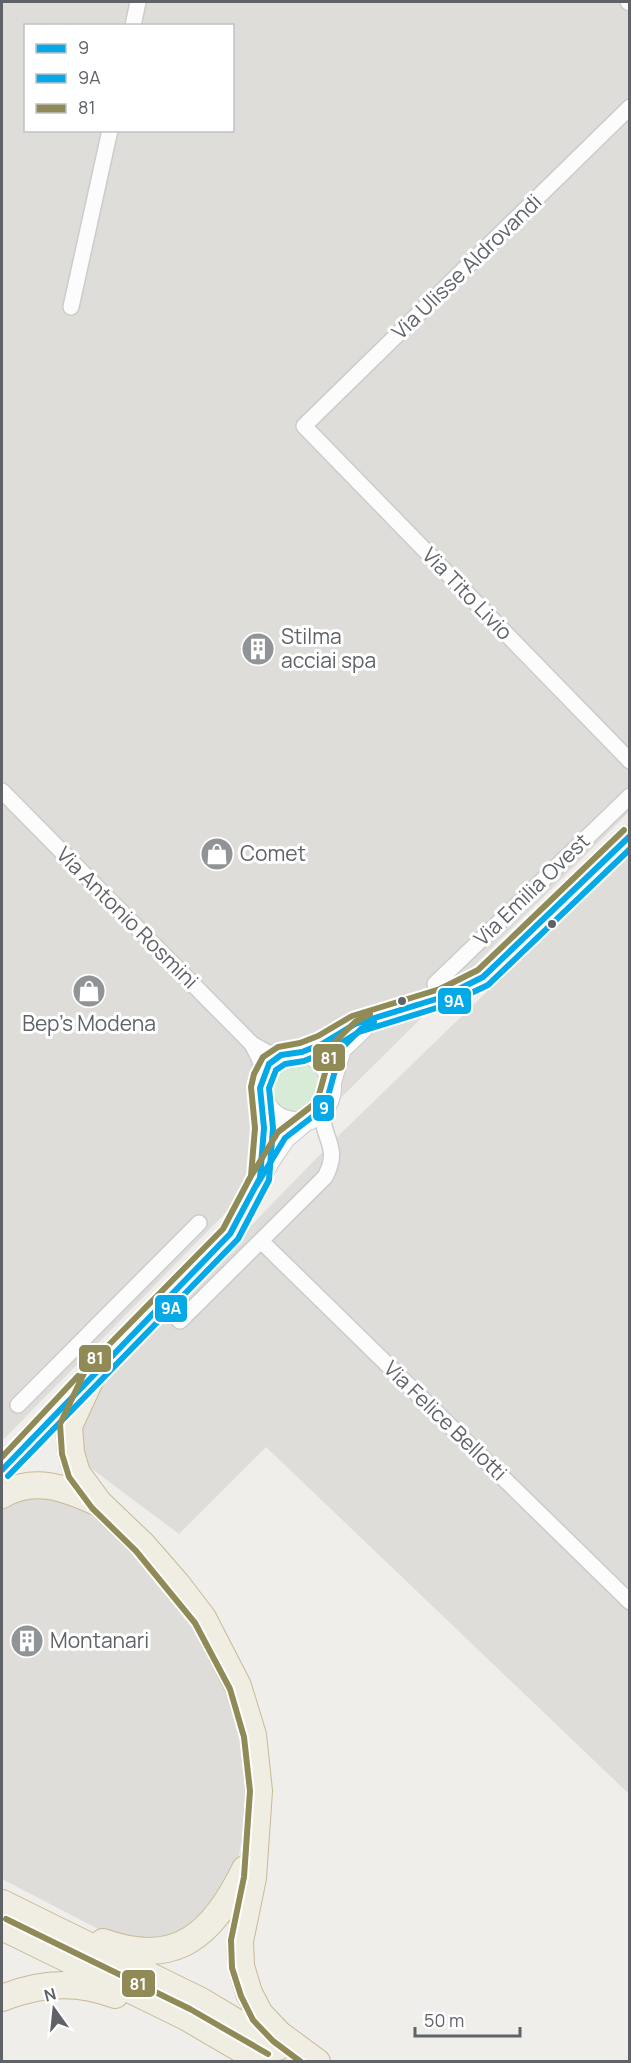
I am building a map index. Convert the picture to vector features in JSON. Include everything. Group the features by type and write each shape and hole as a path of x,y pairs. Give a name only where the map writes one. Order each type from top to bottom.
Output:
{"highway":[{"path":"94,1372 69,1426 71,1453 77,1473 99,1503 143,1545 203,1618 238,1686 248,1715 257,1757 259,1817 253,1878 240,1941 244,1980 254,2004 270,2025 317,2061"},
{"path":"2,1495 12,1489 34,1484 55,1486 99,1503"},
{"path":"4,1913 57,1920 123,1949 148,1951 173,1947 190,1941 219,1916 233,1895 254,1850"},
{"path":"4,1913 259,2059"},
{"path":"4,1913 201,2001 297,2061"},
{"path":"2,1998 47,1985 77,1985 100,1989 161,2015 205,2039 259,2059"}],"main road":[{"name":"Via Emilia Ovest","path":"302,1052 322,1044 355,1024 443,997 483,977 630,836"},
{"name":"Via Emilia Ovest","path":"331,1082 341,1049 361,1029 389,1014"},
{"path":"2,1470 94,1372 230,1234 260,1178 285,1138 312,1117 331,1095 331,1082 321,1062 302,1052 281,1055 269,1064 262,1077 264,1145 260,1178"},
{"path":"262,1099 268,1110 279,1119 291,1122 312,1117"}],"street":[{"path":"133,24 138,2"},
{"name":"Via Ulisse Aldrovandi","path":"304,426 630,107"},
{"path":"71,307 110,132"},
{"name":"Via Tito Livio","path":"304,426 630,761"},
{"name":"Via Antonio Rosmini","path":"2,792 252,1044"},
{"name":"Via Emilia Ovest","path":"435,984 630,796"},
{"path":"252,1044 268,1053 281,1055"},
{"path":"252,1044 260,1060 262,1077"},
{"path":"164,1303 180,1321 326,1177 334,1156 333,1147 325,1130 312,1117"},
{"path":"18,1405 199,1222"},
{"name":"Via Felice Bellotti","path":"261,1241 630,1602"},
{"path":"72,1352 94,1372"}],"shaded area":[{"path":"2,2 629,2 629,812 248,1190 2,1441"},
{"path":"629,854 629,1794 266,1447 179,1534 84,1463 81,1413 96,1387 118,1363 335,1139"},
{"path":"67,1497 117,1537 157,1576 191,1621 222,1681 243,1739 248,1801 237,1867 193,1928 155,1942 102,1931 2,1879 2,1498"}],"green space":[{"path":"296,1061 310,1065 317,1072 321,1086 317,1100 310,1107 296,1111 282,1107 275,1100 271,1086 275,1072 282,1065"}],"transit line":[{"name":"81","path":"301,2062 273,2041 253,2020 241,1996 232,1968 231,1940 244,1877 250,1791 244,1737 230,1689 195,1623 136,1551 92,1508 69,1477 62,1454 60,1424 87,1367 223,1229 251,1176 255,1128 251,1087 254,1074 263,1057 278,1047 300,1043 318,1036 352,1016 440,989 478,970 624,830"},
{"name":"9","path":"2,1470 230,1234 260,1178 264,1128 260,1088 269,1064 281,1055 302,1052 322,1044 355,1024 443,997 483,977 630,836"},
{"name":"9A","path":"8,1476 238,1239 269,1180 273,1128 269,1088 276,1070 285,1064 304,1061 326,1052 359,1032 446,1005 488,985 630,849"},
{"name":"81","path":"248,1181 278,1132 317,1102 333,1044 355,1022 370,1014"},
{"name":"9","path":"256,1186 285,1138 325,1107 341,1049 361,1029 374,1022"},
{"name":"81","path":"2,1457 78,1376"},
{"name":"81","path":"6,1919 190,2009 268,2054"}],"place":[{"name":"Stilma acciai spa","path":"258,649"},
{"name":"Comet","path":"217,854"},
{"name":"Bep's Modena","path":"89,991"},
{"name":"Montanari","path":"27,1641"}]}
